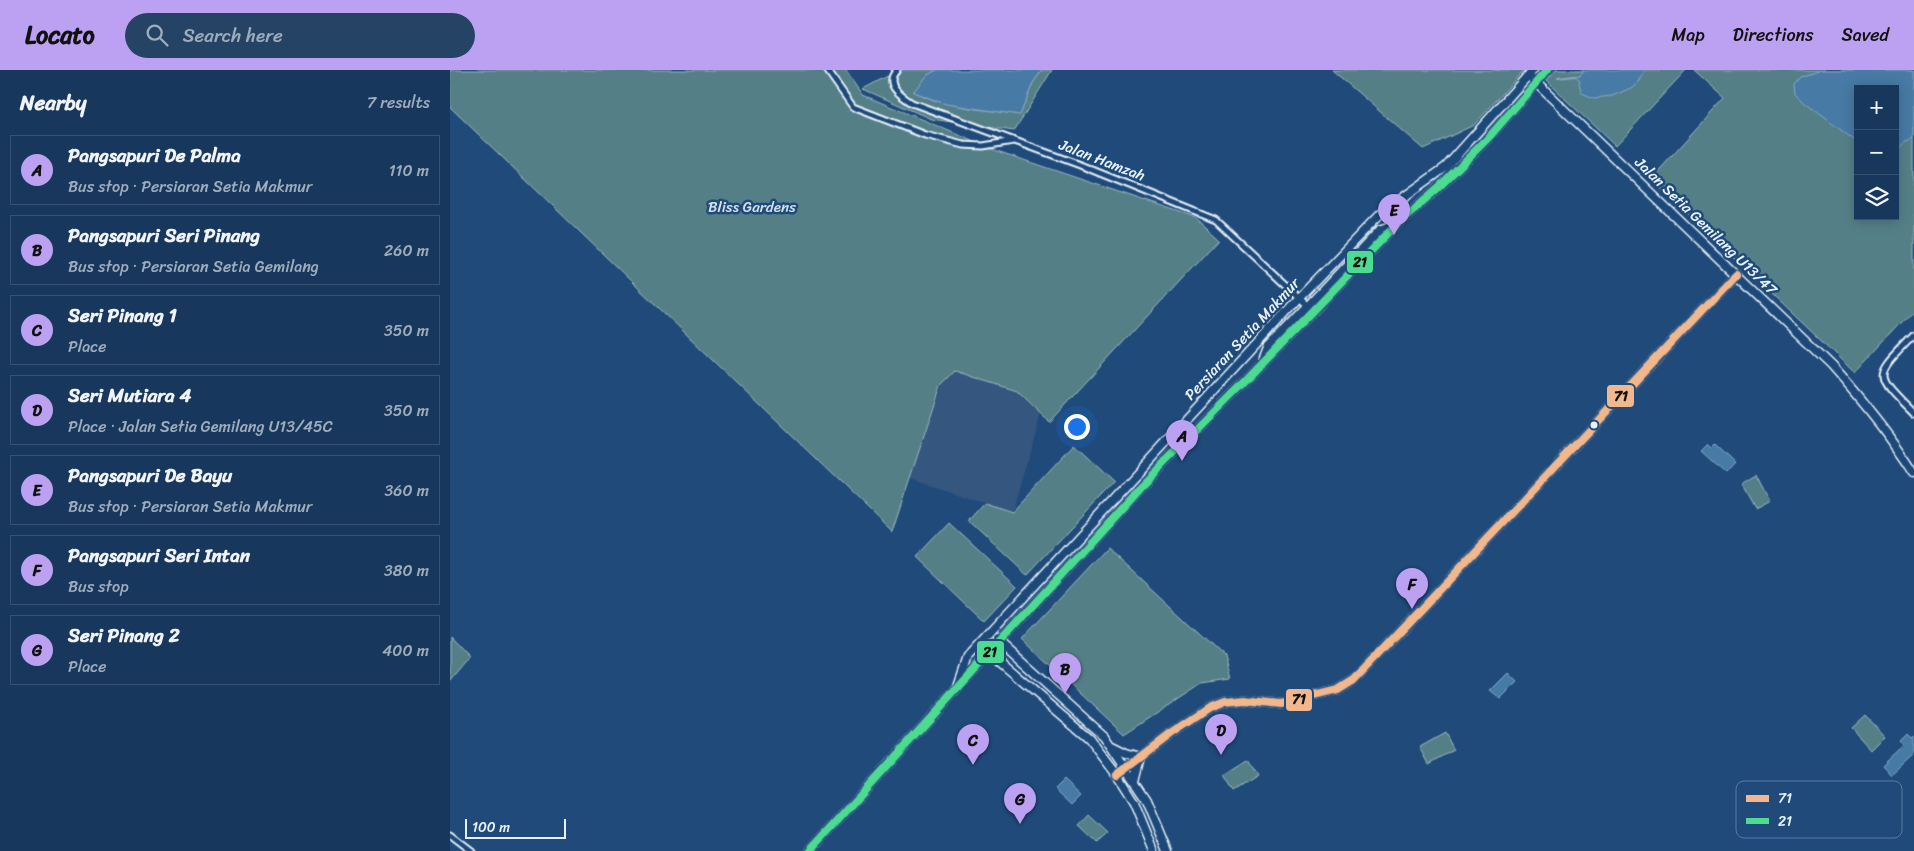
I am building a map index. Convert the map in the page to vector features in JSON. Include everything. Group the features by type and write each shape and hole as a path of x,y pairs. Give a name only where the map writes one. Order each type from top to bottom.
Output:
{"street":[{"path":"827,70 853,107 925,135 963,145 983,146 1014,141"},
{"name":"Jalan Hamzah","path":"897,70 894,73 892,82 894,90 912,103 1080,164 1216,220 1308,306"},
{"name":"Persiaran Setia Makmur","path":"810,851 1141,486 1262,365 1398,223 1438,188 1490,136 1547,70"},
{"name":"Persiaran Setia Makmur","path":"955,692 968,657 1299,298 1380,214 1446,167 1531,73"},
{"name":"Jalan Setia Gemilang U13/47","path":"1531,73 1535,82 1831,366 1874,417 1898,448 1914,473"},
{"path":"1262,365 1268,348 1380,230 1398,223"},
{"path":"1117,775 1210,708 1225,702 1245,700 1281,704 1338,690 1354,680 1736,274"},
{"path":"1914,335 1887,363 1883,372 1884,380 1914,413"},
{"path":"990,634 1091,724 1109,744 1147,800 1168,851"},
{"path":"980,645 1089,738 1117,775 1134,802 1154,851"},
{"path":"1109,744 1126,753 1141,757"},
{"path":"1135,781 1141,757"},
{"path":"450,835 471,851"}],"shaded area":[{"path":"937,70 1042,70 1033,83 1020,115 946,104 913,92 926,76"},
{"path":"1584,70 1644,70 1638,82 1631,88 1612,96 1594,98 1582,93 1579,84 1580,80 1575,76 1580,75"},
{"path":"1821,70 1914,70 1914,139 1899,148 1899,85 1854,85 1854,140 1795,93 1794,84 1800,77"},
{"path":"955,371 1017,391 1041,414 1012,512 910,478 941,385"},
{"path":"1708,444 1712,448 1715,445 1735,464 1726,474 1701,451"},
{"path":"1508,673 1517,682 1500,699 1490,691"},
{"path":"1908,734 1912,738 1914,736 1914,755 1892,775 1883,765 1904,745 1901,741"},
{"path":"1064,780 1081,796 1072,805 1055,789"}],"green space":[{"name":"Bliss Gardens","path":"450,70 846,70 863,95 997,151 1196,218 1219,239 1049,422 1017,391 955,371 941,385 892,532 450,107"},
{"path":"899,70 937,70 926,76 914,92 939,102 1020,115 1033,83 1042,70 1052,70 1014,131 931,119 863,89"},
{"path":"1332,70 1524,70 1474,125 1423,149"},
{"path":"1556,70 1584,70 1580,75 1576,76 1638,82 1644,70 1686,70 1615,146 1546,81"},
{"path":"1694,70 1914,70 1914,309 1855,373 1651,179 1725,98"},
{"path":"1074,445 1114,482 1027,575 969,521 985,503 1012,512"},
{"path":"1756,475 1770,501 1755,509 1741,484"},
{"path":"949,523 1017,586 984,621 917,557"},
{"path":"1107,548 1224,656 1230,679 1202,683 1124,734 1022,639"},
{"path":"450,637 470,658 450,682"},
{"path":"1865,715 1885,736 1871,750 1851,728"},
{"path":"1445,733 1454,750 1429,764 1420,747"},
{"path":"1248,760 1258,776 1234,791 1224,775"},
{"path":"1089,815 1108,833 1097,843 1079,826"}],"waterway":[{"path":"1558,78 1575,76"}],"transit line":[{"name":"21","path":"810,851 1141,486 1238,389 1398,223 1438,188 1490,136 1547,70"},
{"name":"71","path":"1117,775 1171,734 1210,708 1225,702 1245,700 1281,704 1338,690 1354,680 1736,274"}],"place":[{"name":"Pangsapuri De Bayu","path":"1394,235"},
{"name":"Pangsapuri De Palma","path":"1182,461"},
{"name":"Pangsapuri Seri Intan","path":"1412,609"},
{"name":"Pangsapuri Seri Pinang","path":"1065,694"},
{"name":"Seri Mutiara 4","path":"1221,755"},
{"name":"Seri Pinang 1","path":"973,765"},
{"name":"Seri Pinang 2","path":"1020,824"}]}
